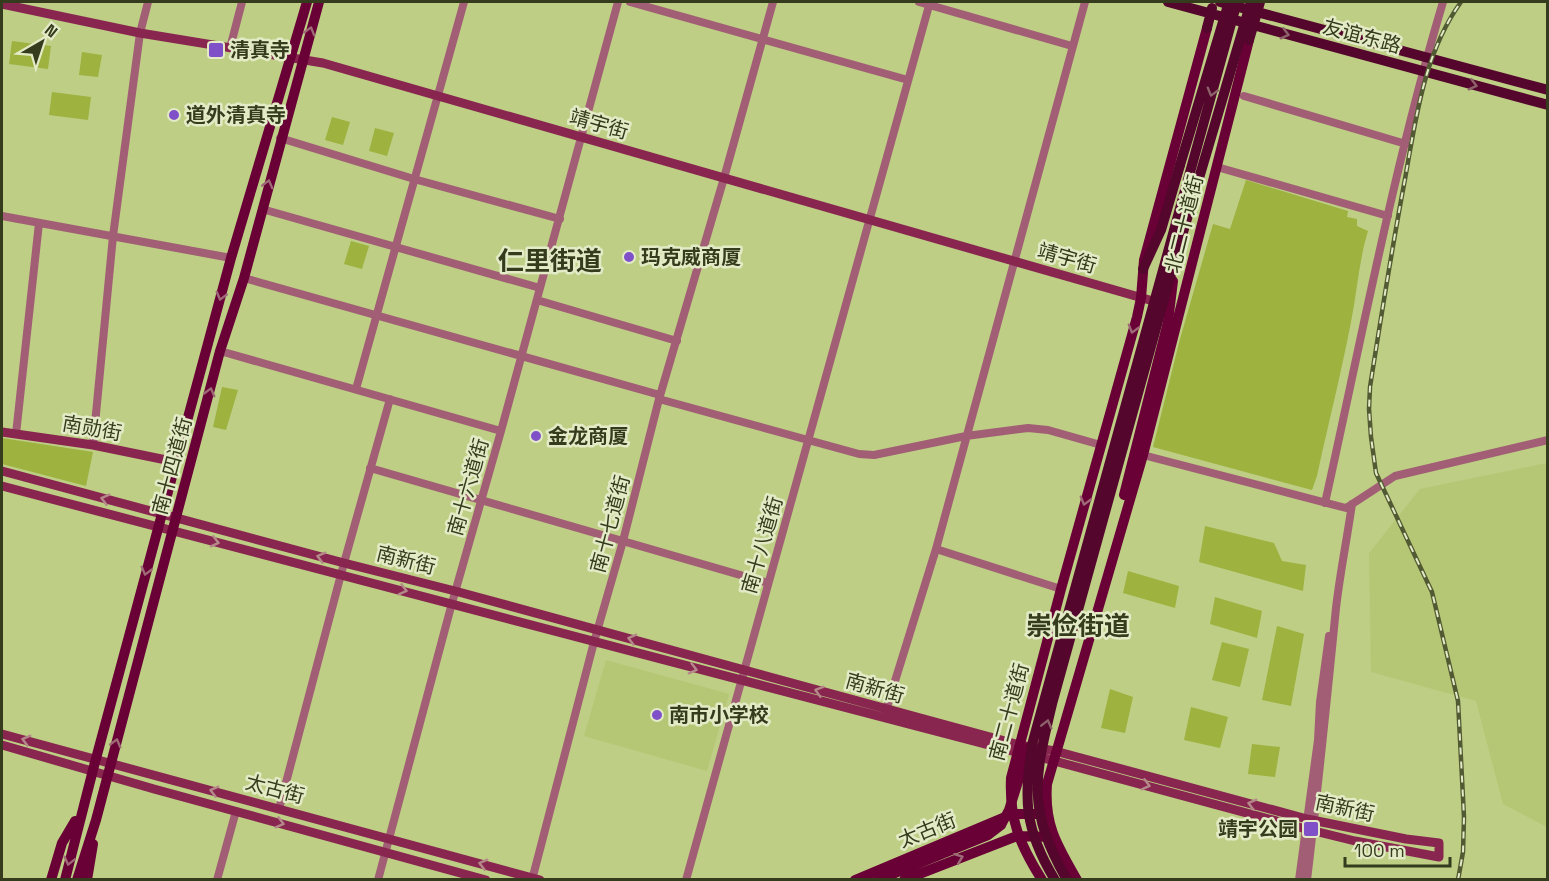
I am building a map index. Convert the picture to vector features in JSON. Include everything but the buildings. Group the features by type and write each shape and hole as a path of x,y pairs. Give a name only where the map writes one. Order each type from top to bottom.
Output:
{"highway":[{"name":"友谊东路","path":"1168,2 1548,105"},
{"name":"北二十道街","path":"1207,28 1214,2"},
{"name":"友谊东路","path":"1220,2 1258,7 1426,57 1548,90"},
{"path":"1143,268 1161,230 1229,2"},
{"path":"1055,879 1036,845 1028,813 1027,775 1039,715 1237,2"},
{"path":"1067,879 1047,843 1042,827 1036,792 1038,763 1052,704 1176,256 1245,39 1251,2"},
{"name":"北二十道街","path":"1245,39 1253,25 1258,7"}],"main road":[{"path":"296,60 307,2"},
{"path":"65,879 95,759 231,258 296,60 319,2"},
{"name":"靖宇街","path":"2,4 140,33 323,63 1180,309"},
{"name":"北二十道街","path":"1101,445 1141,297 1143,268 1207,28"},
{"name":"北二十道街","path":"1143,455 1217,167 1245,39"},
{"name":"南十四道街","path":"77,879 108,776 220,351 244,278 280,138 296,60"},
{"path":"1080,670 1167,322 1176,256"},
{"name":"南勋街","path":"2,432 93,445 176,462"},
{"name":"南二十道街","path":"1042,879 1017,836 1010,796 1011,778 1060,589 1101,445"},
{"path":"1077,879 1053,837 1047,813 1047,784 1143,455"},
{"path":"2,471 161,514"},
{"path":"2,486 158,527"},
{"name":"南新街","path":"161,514 744,669 1018,749"},
{"name":"南新街","path":"158,527 741,681 1018,749 1054,755 1311,820 1406,839 1440,843 1439,857 1310,830 1054,755"},
{"name":"太古街","path":"878,879 988,835 1001,825 1010,810 1039,715"},
{"name":"太古街","path":"2,734 535,879"},
{"name":"太古街","path":"2,745 486,879"},
{"path":"51,879 62,843 82,811"},
{"path":"1012,814 1047,813"},
{"name":"太古街","path":"855,879 1012,814"},
{"path":"87,879 96,820"},
{"path":"1017,836 1053,837"},
{"name":"太古街","path":"904,879 1017,836"}],"street":[{"path":"93,445 113,237 140,33 148,2"},
{"path":"230,48 242,2"},
{"path":"356,389 464,2"},
{"name":"南十六道街","path":"378,879 618,2"},
{"path":"630,2 908,80"},
{"name":"南十七道街","path":"535,879 594,642 623,541 659,397 773,2"},
{"path":"919,2 929,3 1072,46"},
{"path":"886,710 936,549 1085,2"},
{"path":"1325,503 1388,216 1426,57 1443,2"},
{"name":"南十八道街","path":"686,879 929,3"},
{"path":"1244,96 1406,144"},
{"path":"280,138 414,179 560,219"},
{"path":"1217,167 1388,216"},
{"path":"262,209 540,288"},
{"path":"2,216 231,258"},
{"path":"16,434 39,223"},
{"path":"244,278 859,454 874,455 966,436 1028,428 1048,430 1101,445"},
{"path":"537,300 677,341"},
{"path":"220,351 501,431"},
{"path":"279,809 390,399"},
{"path":"1143,455 1325,503 1349,506 1395,476 1548,440"},
{"path":"370,468 768,583"},
{"path":"1307,879 1311,820 1322,762 1336,608 1349,506"},
{"path":"936,549 1060,589"},
{"path":"217,879 236,811"},
{"path":"1299,879 1310,830"}],"shaded area":[{"path":"12,41 51,46 48,69 9,64"},
{"path":"82,52 102,55 98,77 79,75"},
{"path":"52,92 91,97 88,120 49,115"},
{"path":"332,117 350,122 343,145 325,140"},
{"path":"375,128 394,133 387,156 369,151"},
{"path":"1246,180 1348,211 1347,217 1357,219 1357,226 1368,231 1343,361 1312,490 1153,447 1180,339 1213,224 1230,229"},
{"path":"351,241 369,246 362,269 344,264"},
{"path":"222,387 238,390 226,430 213,427"},
{"path":"2,438 93,452 86,486 2,464"},
{"path":"1548,463 1547,827 1503,804 1476,701 1371,672 1369,553 1420,489"},
{"path":"1205,526 1274,543 1282,561 1306,565 1303,591 1199,562"},
{"path":"1128,571 1179,586 1175,608 1123,593"},
{"path":"1215,597 1262,611 1257,638 1210,624"},
{"path":"1277,626 1304,634 1291,706 1262,700"},
{"path":"1222,642 1249,649 1240,687 1212,680"},
{"name":"南市小学校","path":"606,660 729,694 707,771 584,736"},
{"path":"1110,689 1133,697 1125,733 1101,728"},
{"path":"1191,707 1228,717 1220,748 1184,740"},
{"path":"1252,744 1280,747 1275,777 1248,774"}],"railway":[{"path":"1458,880 1463,852 1464,817 1458,701 1432,592 1376,473 1369,409 1370,387 1382,309 1423,87 1438,43 1461,2"}],"place":[{"name":"清真寺","path":"216,50"},
{"name":"道外清真寺","path":"174,115"},
{"name":"玛克威商厦","path":"629,257"},
{"name":"金龙商厦","path":"536,436"},
{"name":"南市小学校","path":"657,715"},
{"name":"靖宇公园","path":"1311,829"}],"district":[{"name":"仁里街道","path":"550,261"},
{"name":"崇俭街道","path":"1078,626"}]}
